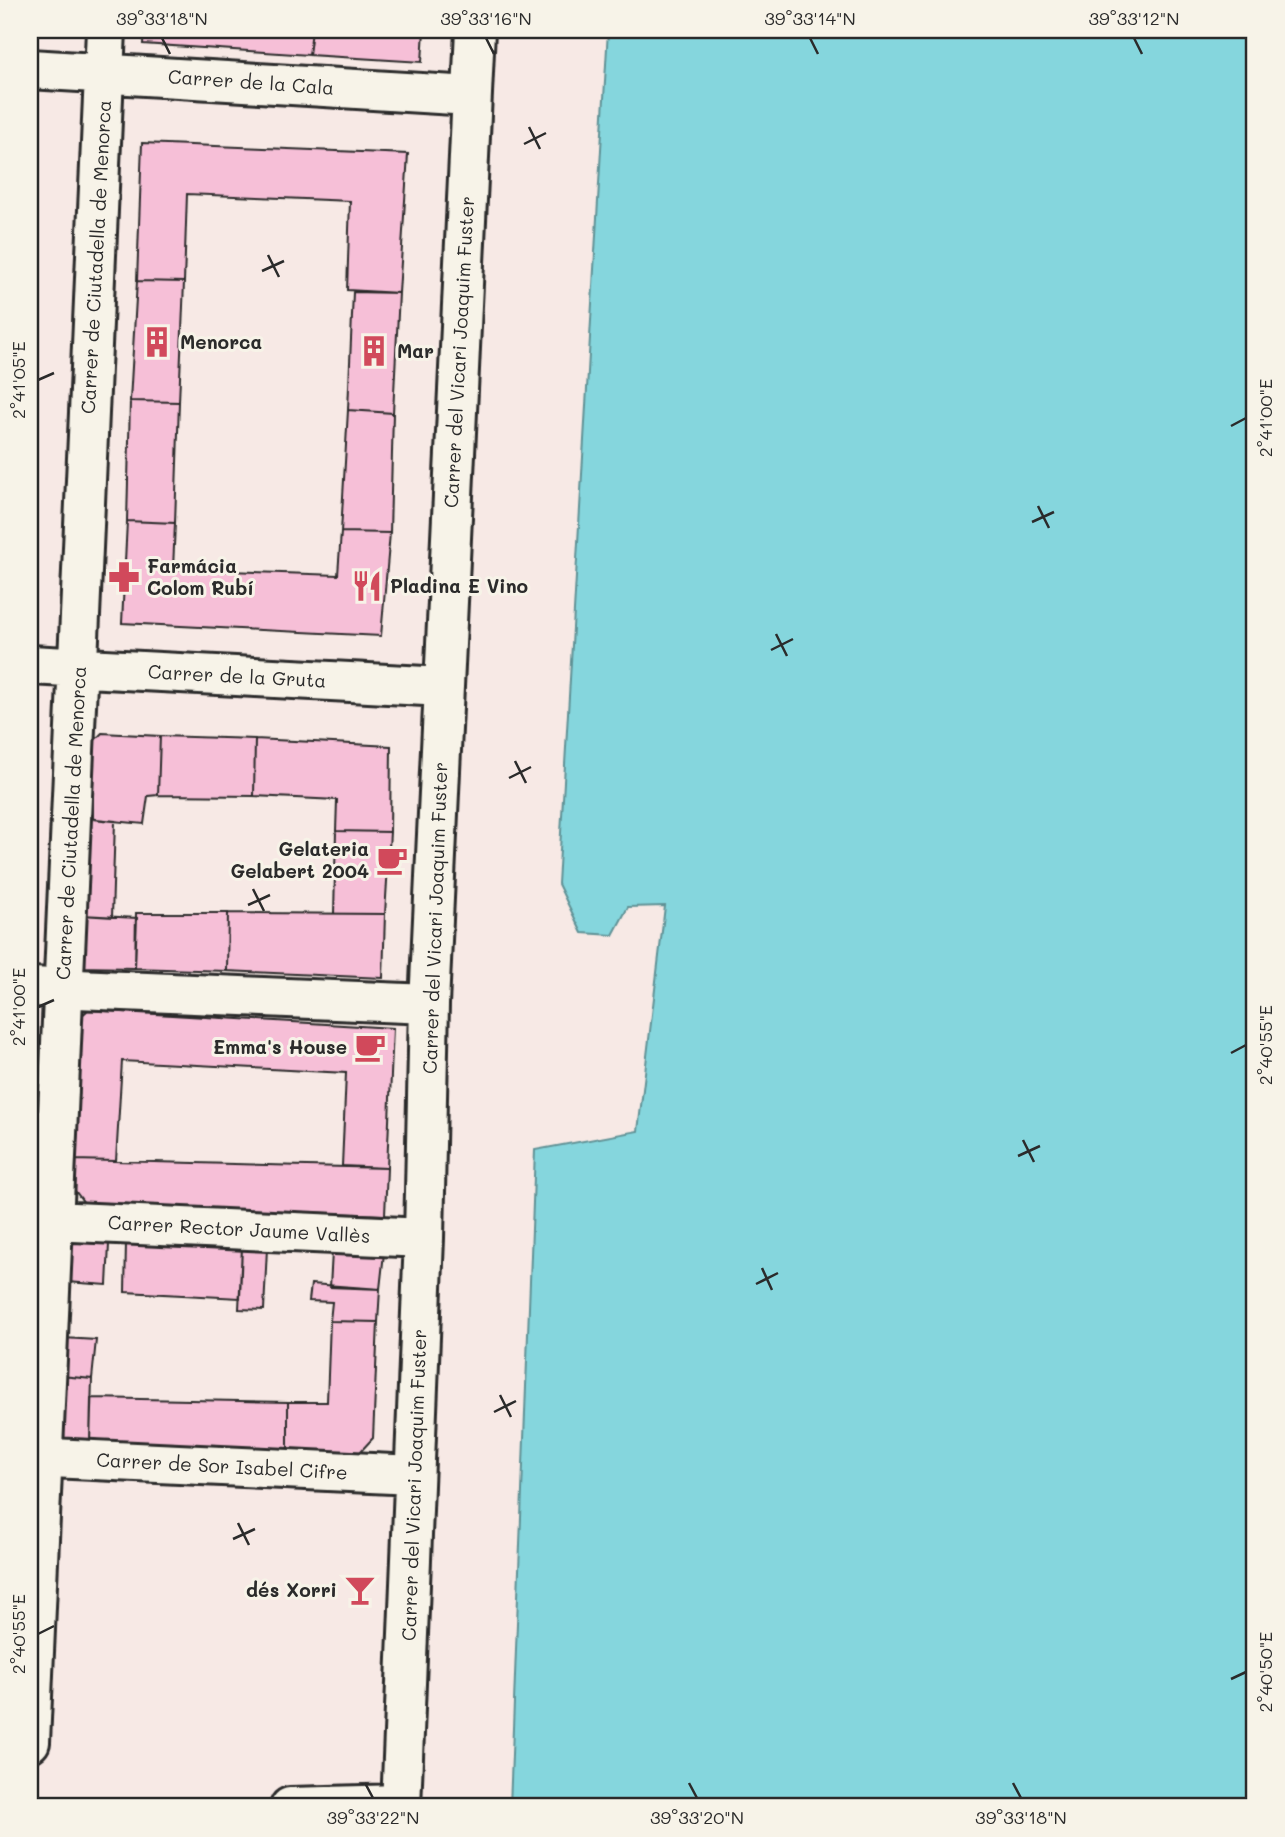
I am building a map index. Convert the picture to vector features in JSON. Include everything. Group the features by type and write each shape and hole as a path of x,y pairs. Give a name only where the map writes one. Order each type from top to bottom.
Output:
{"street":[{"name":"Carrer de Ciutadella de Menorca","path":"30,1742 47,987 78,667 106,30"},
{"name":"Carrer del Vicari Joaquim Fuster","path":"401,1805 424,1238 429,1003 475,30"},
{"name":"Carrer de la Cala","path":"30,69 471,96"},
{"name":"Carrer de la Gruta","path":"30,665 444,687"},
{"path":"47,987 429,1003"},
{"name":"Carrer Rector Jaume Vallès","path":"41,1220 424,1238"},
{"name":"Carrer de Sor Isabel Cifre","path":"36,1457 414,1475"},
{"path":"290,1807 401,1805"}],"water":[{"path":"608,30 1255,30 1255,1807 510,1807 535,1150 638,1131 665,906 628,907 613,935 582,933 558,884"}],"building":[{"path":"144,30 312,30 309,55 143,44"},
{"path":"312,30 424,30 422,62 309,55"},
{"path":"30,123 39,124 30,186"},
{"path":"142,143 408,154 399,293 347,290 350,201 187,194 184,282 137,281"},
{"name":"Menorca","path":"137,281 184,282 179,402 130,401"},
{"name":"Mar","path":"353,292 399,293 393,413 348,410"},
{"path":"130,401 179,402 175,523 127,521"},
{"path":"348,410 393,413 390,533 341,532"},
{"path":"127,521 175,523 173,569 338,575 341,532 390,533 381,636 122,623"},
{"path":"102,733 160,736 158,795 148,796 144,824 93,819 93,742"},
{"path":"160,736 255,739 254,796 158,795"},
{"path":"255,739 391,746 390,832 336,831 337,800 254,796"},
{"path":"86,818 115,821 112,917 82,915"},
{"path":"336,831 390,832 385,914 334,914"},
{"path":"136,913 228,913 227,971 135,968"},
{"path":"228,913 385,914 383,978 227,971"},
{"path":"82,915 137,918 135,968 79,967"},
{"path":"88,1010 393,1028 387,1168 342,1166 346,1073 122,1061 116,1161 74,1160 78,1019"},
{"path":"74,1160 387,1168 385,1215 85,1204 73,1188"},
{"path":"67,1242 109,1244 107,1285 67,1282"},
{"path":"126,1243 242,1247 240,1298 125,1292"},
{"path":"242,1247 267,1248 264,1310 239,1309"},
{"path":"332,1252 384,1253 380,1289 330,1287"},
{"path":"311,1284 380,1289 378,1322 330,1321 332,1302 309,1301"},
{"path":"330,1321 378,1322 373,1438 360,1452 288,1450 288,1402 327,1402"},
{"path":"63,1338 96,1340 92,1379 61,1376"},
{"path":"61,1376 92,1379 90,1442 57,1442"},
{"path":"91,1398 288,1402 288,1450 90,1442"}],"place":[{"name":"Menorca","path":"157,342"},
{"name":"Mar","path":"374,351"},
{"name":"Farmácia Colom Rubí","path":"124,577"},
{"name":"Pladina E Vino","path":"367,586"},
{"name":"Gelateria Gelabert 2004","path":"392,860"},
{"name":"Emma's House","path":"370,1047"},
{"name":"dés Xorri","path":"360,1590"}]}
